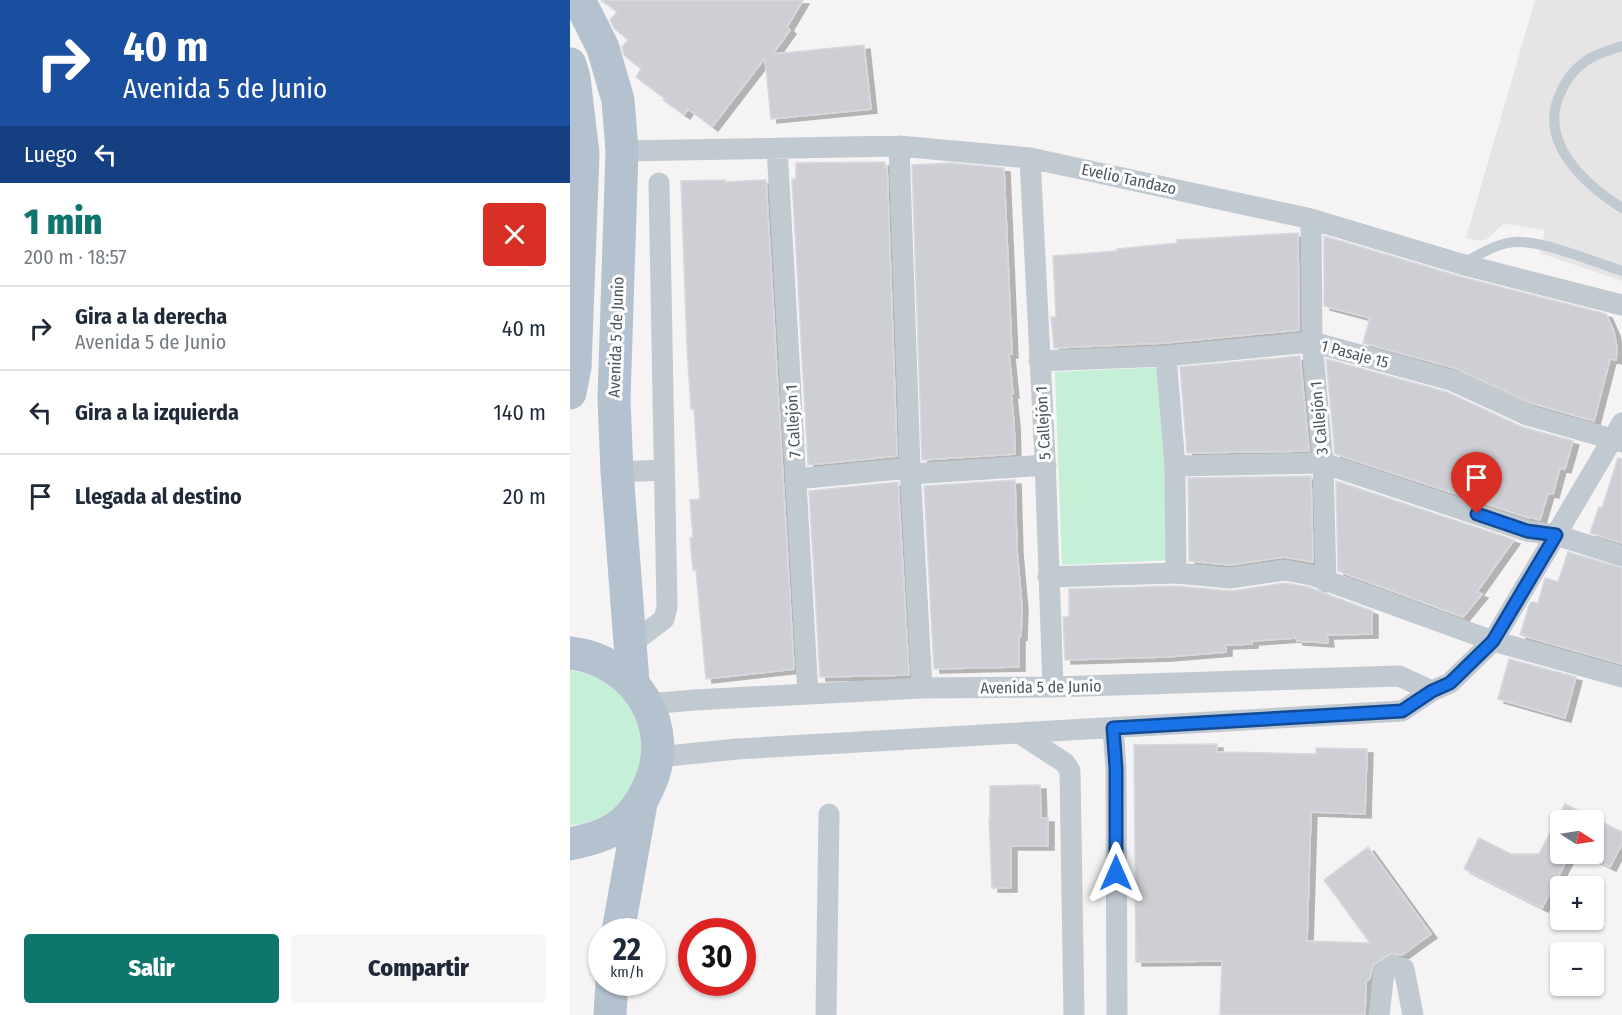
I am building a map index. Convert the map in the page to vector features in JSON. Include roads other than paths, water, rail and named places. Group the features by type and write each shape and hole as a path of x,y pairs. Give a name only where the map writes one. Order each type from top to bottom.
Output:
{"main road":[{"name":"Avenida 5 de Junio","path":"575,0 584,10 603,48 618,100 622,152 614,399 630,645 640,693"},
{"path":"570,64 574,78 583,154 572,375"},
{"path":"570,652 586,654 612,665 640,693 656,730 658,757 653,777 641,803 620,918"},
{"path":"570,844 597,838 613,829 641,803"},
{"path":"610,1015 611,996"}],"street":[{"name":"Evelio Tandazo","path":"622,152 899,146 1030,158 1311,219 1461,264 1622,305"},
{"path":"899,146 910,471 922,688"},
{"name":"7 Callejón 1","path":"777,148 808,694"},
{"name":"5 Callejón 1","path":"1030,158 1046,465 1053,687"},
{"path":"630,645 664,619 667,608 659,183"},
{"name":"3 Callejón 1","path":"1311,219 1312,342 1323,463 1326,582"},
{"name":"1 Pasaje 15","path":"1039,361 1166,356 1312,342 1451,380 1527,415 1619,434"},
{"path":"1166,356 1175,466 1176,573"},
{"path":"658,757 737,749 1402,711 1432,691 1450,683 1493,641 1619,434"},
{"path":"1175,466 1323,463 1527,531 1556,535 1622,556"},
{"path":"796,479 1046,465"},
{"path":"618,472 664,470"},
{"path":"1048,577 1176,573 1230,578 1285,570 1311,575 1493,641 1622,677"},
{"name":"Avenida 5 de Junio","path":"640,693 808,694 922,688 1053,687 1399,676 1432,691"},
{"path":"1113,728 1116,768 1117,1015"},
{"path":"1019,732 1065,763 1070,771 1074,1015"},
{"path":"826,1015 829,814"},
{"path":"1379,1015 1384,972 1393,966 1404,969 1413,1015"}],"lane":[{"path":"1622,46 1589,59 1578,66 1562,87 1554,114 1555,128 1564,155 1580,176 1622,208"},
{"path":"1461,264 1498,245 1514,242 1534,243 1622,272"}]}
